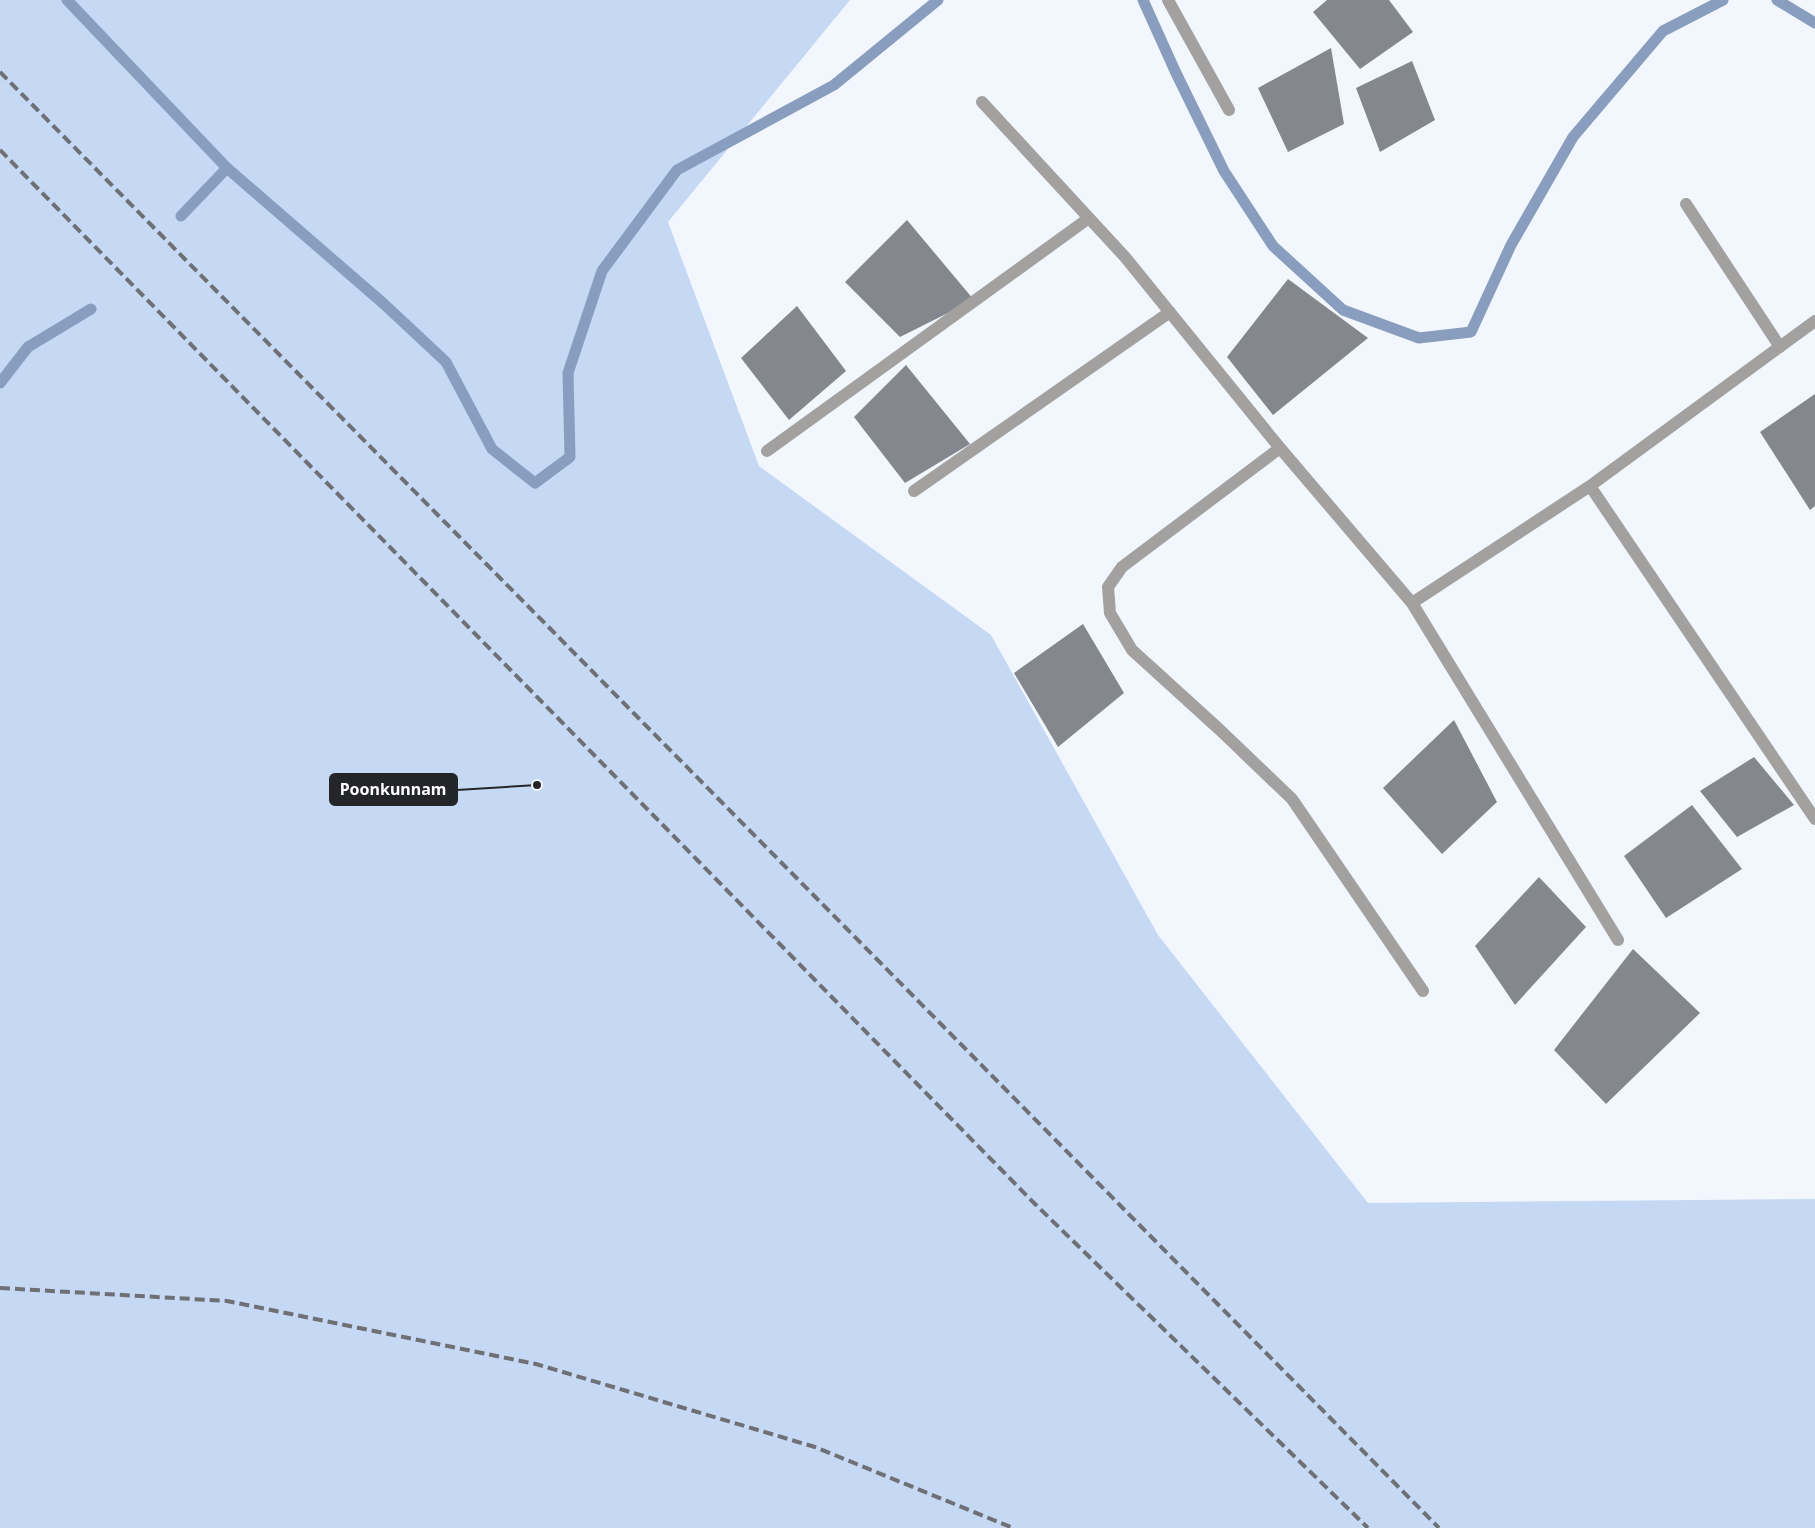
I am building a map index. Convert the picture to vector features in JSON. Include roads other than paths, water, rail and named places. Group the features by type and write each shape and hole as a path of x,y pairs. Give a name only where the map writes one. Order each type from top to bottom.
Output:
{"street":[{"path":"1168,0 1228,110"},
{"path":"982,102 1125,257 1280,448 1412,603 1618,940"},
{"path":"1686,204 1780,347"},
{"path":"767,451 1089,218"},
{"path":"914,490 1170,312"},
{"path":"1412,603 1590,486 1815,321"},
{"path":"1280,448 1122,567 1108,587 1110,613 1132,650 1292,799 1423,990"},
{"path":"1590,486 1815,819"}],"waterway":[{"path":"67,0 227,168 384,304 446,362 492,449 535,483 570,457 568,373 602,271 677,170 834,85 938,0"},
{"path":"1143,0 1224,171 1273,246 1343,310 1419,338 1471,332 1511,245 1573,137 1663,31 1723,0"},
{"path":"1777,0 1815,23"},
{"path":"181,216 227,168"},
{"path":"0,383 28,347 91,309"}],"railway":[{"path":"0,72 1439,1528"},
{"path":"0,150 1034,1203 1368,1528"},
{"path":"0,1288 227,1301 536,1364 815,1447 1013,1528"}],"place":[{"name":"Poonkunnam","path":"537,785"}]}
